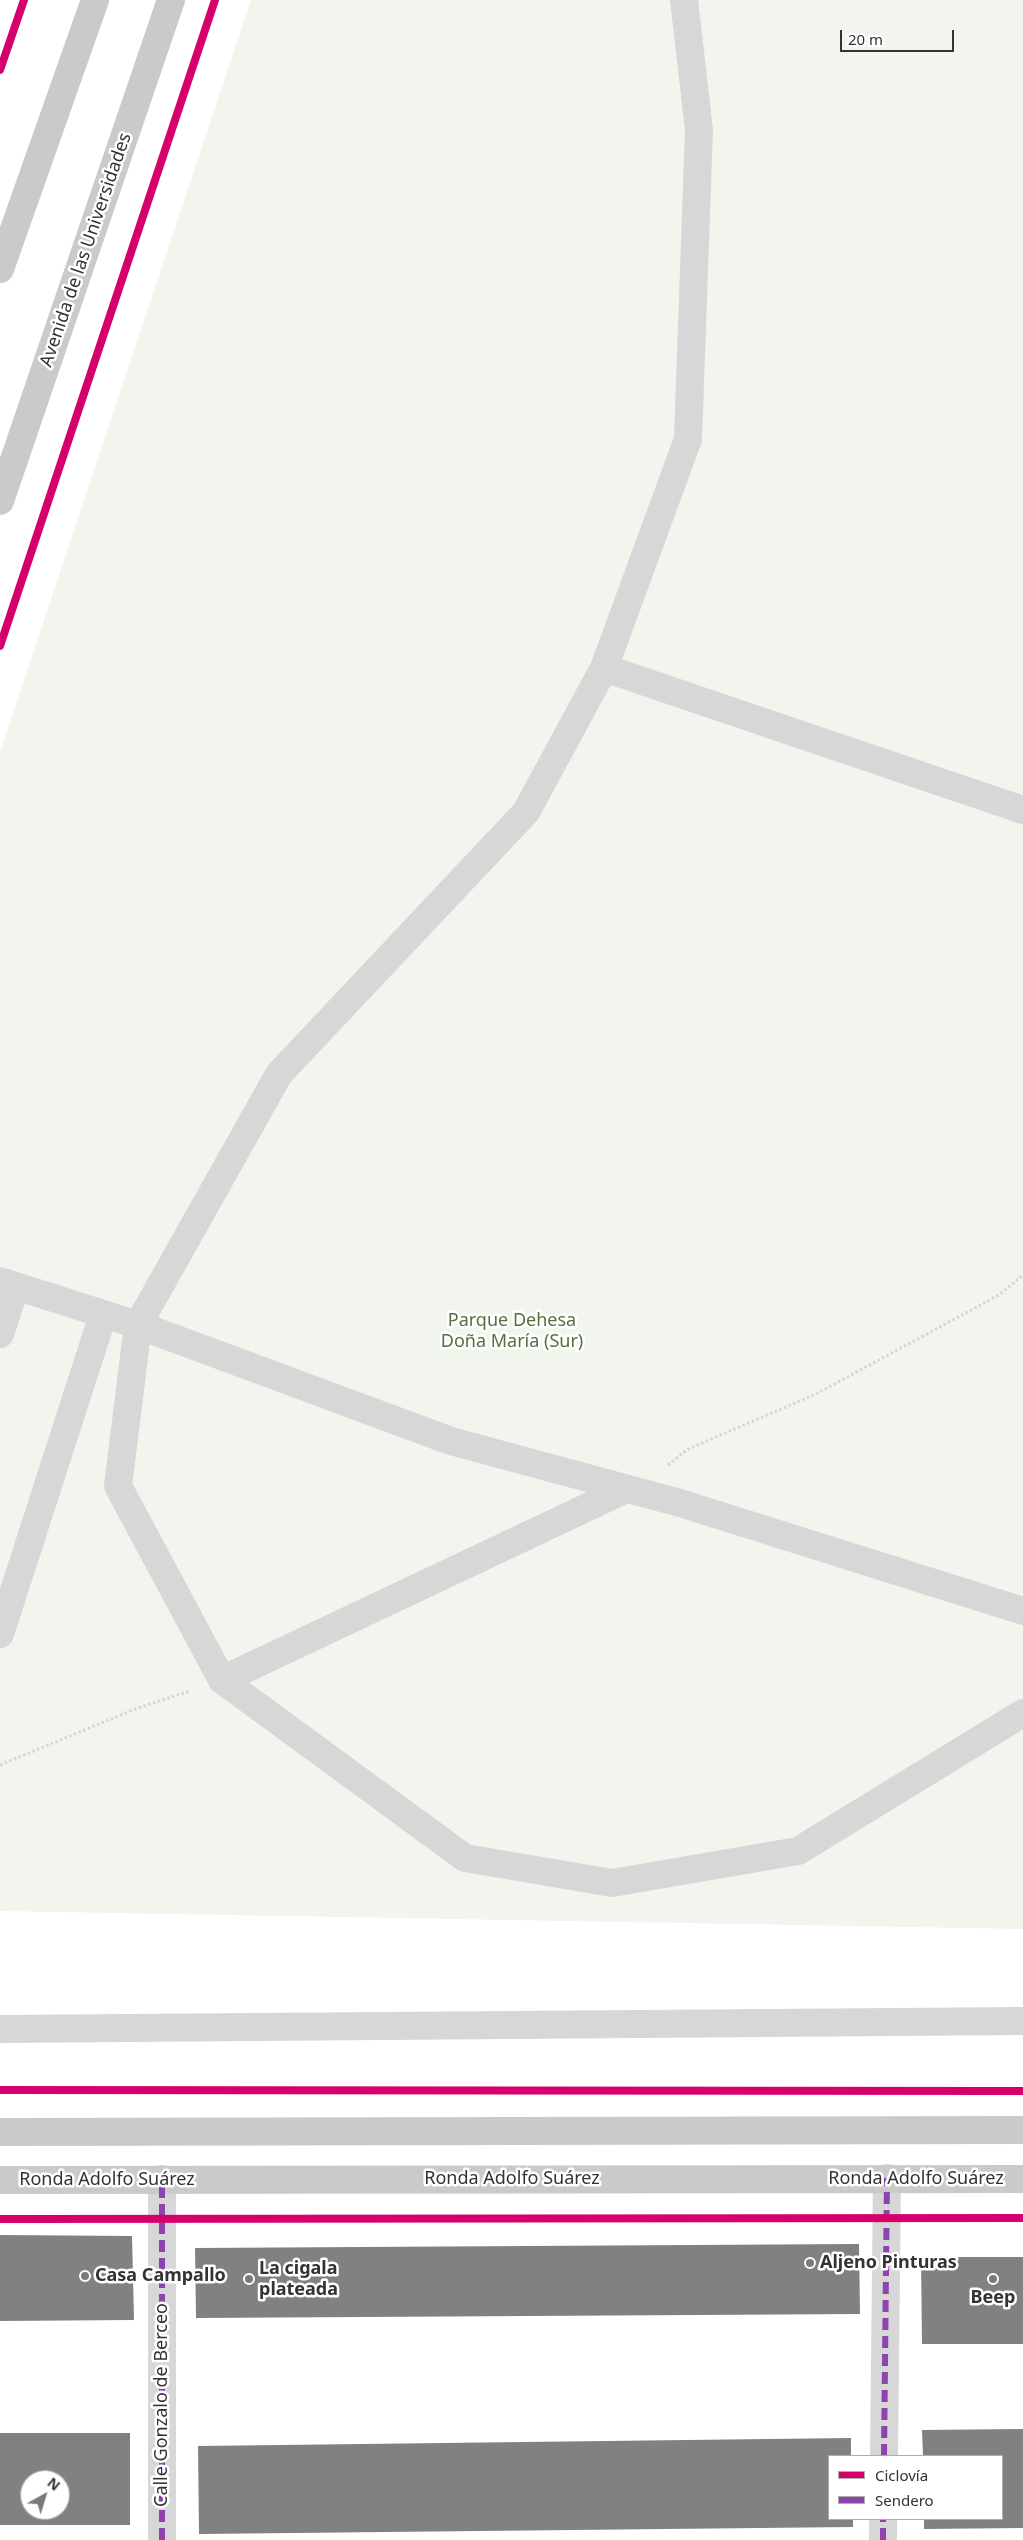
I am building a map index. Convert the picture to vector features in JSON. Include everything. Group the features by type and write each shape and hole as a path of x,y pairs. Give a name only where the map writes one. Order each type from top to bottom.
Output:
{"main road":[{"path":"0,269 95,0"},
{"name":"Avenida de las Universidades","path":"0,501 171,0"},
{"path":"0,2132 1023,2130"},
{"name":"Ronda Adolfo Suárez","path":"0,2180 888,2178 1023,2180"}],"street":[{"path":"684,0 699,130 688,439 604,668 526,812 279,1074 138,1326 118,1486 222,1680 465,1858 612,1883 798,1851 1023,1713"},
{"path":"604,668 1023,810"},
{"path":"0,1334 8,1285 138,1326 451,1441 680,1504 1023,1611"},
{"path":"0,1634 104,1315"},
{"path":"222,1680 626,1489"},
{"path":"0,2029 1023,2021"},
{"path":"884,2455 888,2178"},
{"name":"Calle Gonzalo de Berceo","path":"162,2180 162,2540"},
{"path":"883,2520 883,2540"}],"path":[{"path":"680,1504 667,1487 668,1464 688,1449 816,1394 999,1295 1023,1275"},
{"path":"0,1766 135,1710 222,1680"}],"green space":[{"name":"Parque Dehesa Doña María (Sur)","path":"251,0 1023,0 1023,1929 0,1911 0,752"}],"building":[{"path":"0,2235 132,2236 134,2320 0,2321"},
{"path":"859,2244 860,2314 196,2318 195,2248"},
{"path":"921,2257 1023,2257 1023,2344 922,2344"},
{"path":"1023,2429 1023,2528 924,2529 924,2520 1003,2520 1003,2455 923,2455 922,2430"},
{"path":"0,2433 130,2433 130,2525 0,2525"},
{"path":"851,2438 851,2455 828,2455 828,2520 853,2520 853,2527 199,2534 198,2446"}],"marked path":[{"path":"884,2455 887,2178"},
{"path":"162,2179 162,2540"},
{"path":"883,2520 883,2540"}],"cycle path":[{"path":"0,70 24,0"},
{"path":"0,646 215,0"},
{"path":"0,2090 1023,2091"},
{"path":"0,2219 1023,2218"}],"place":[{"name":"Aljeno Pinturas","path":"810,2263"},
{"name":"Casa Campallo","path":"85,2276"},
{"name":"La cigala plateada","path":"249,2279"},
{"name":"Beep","path":"993,2279"}]}
